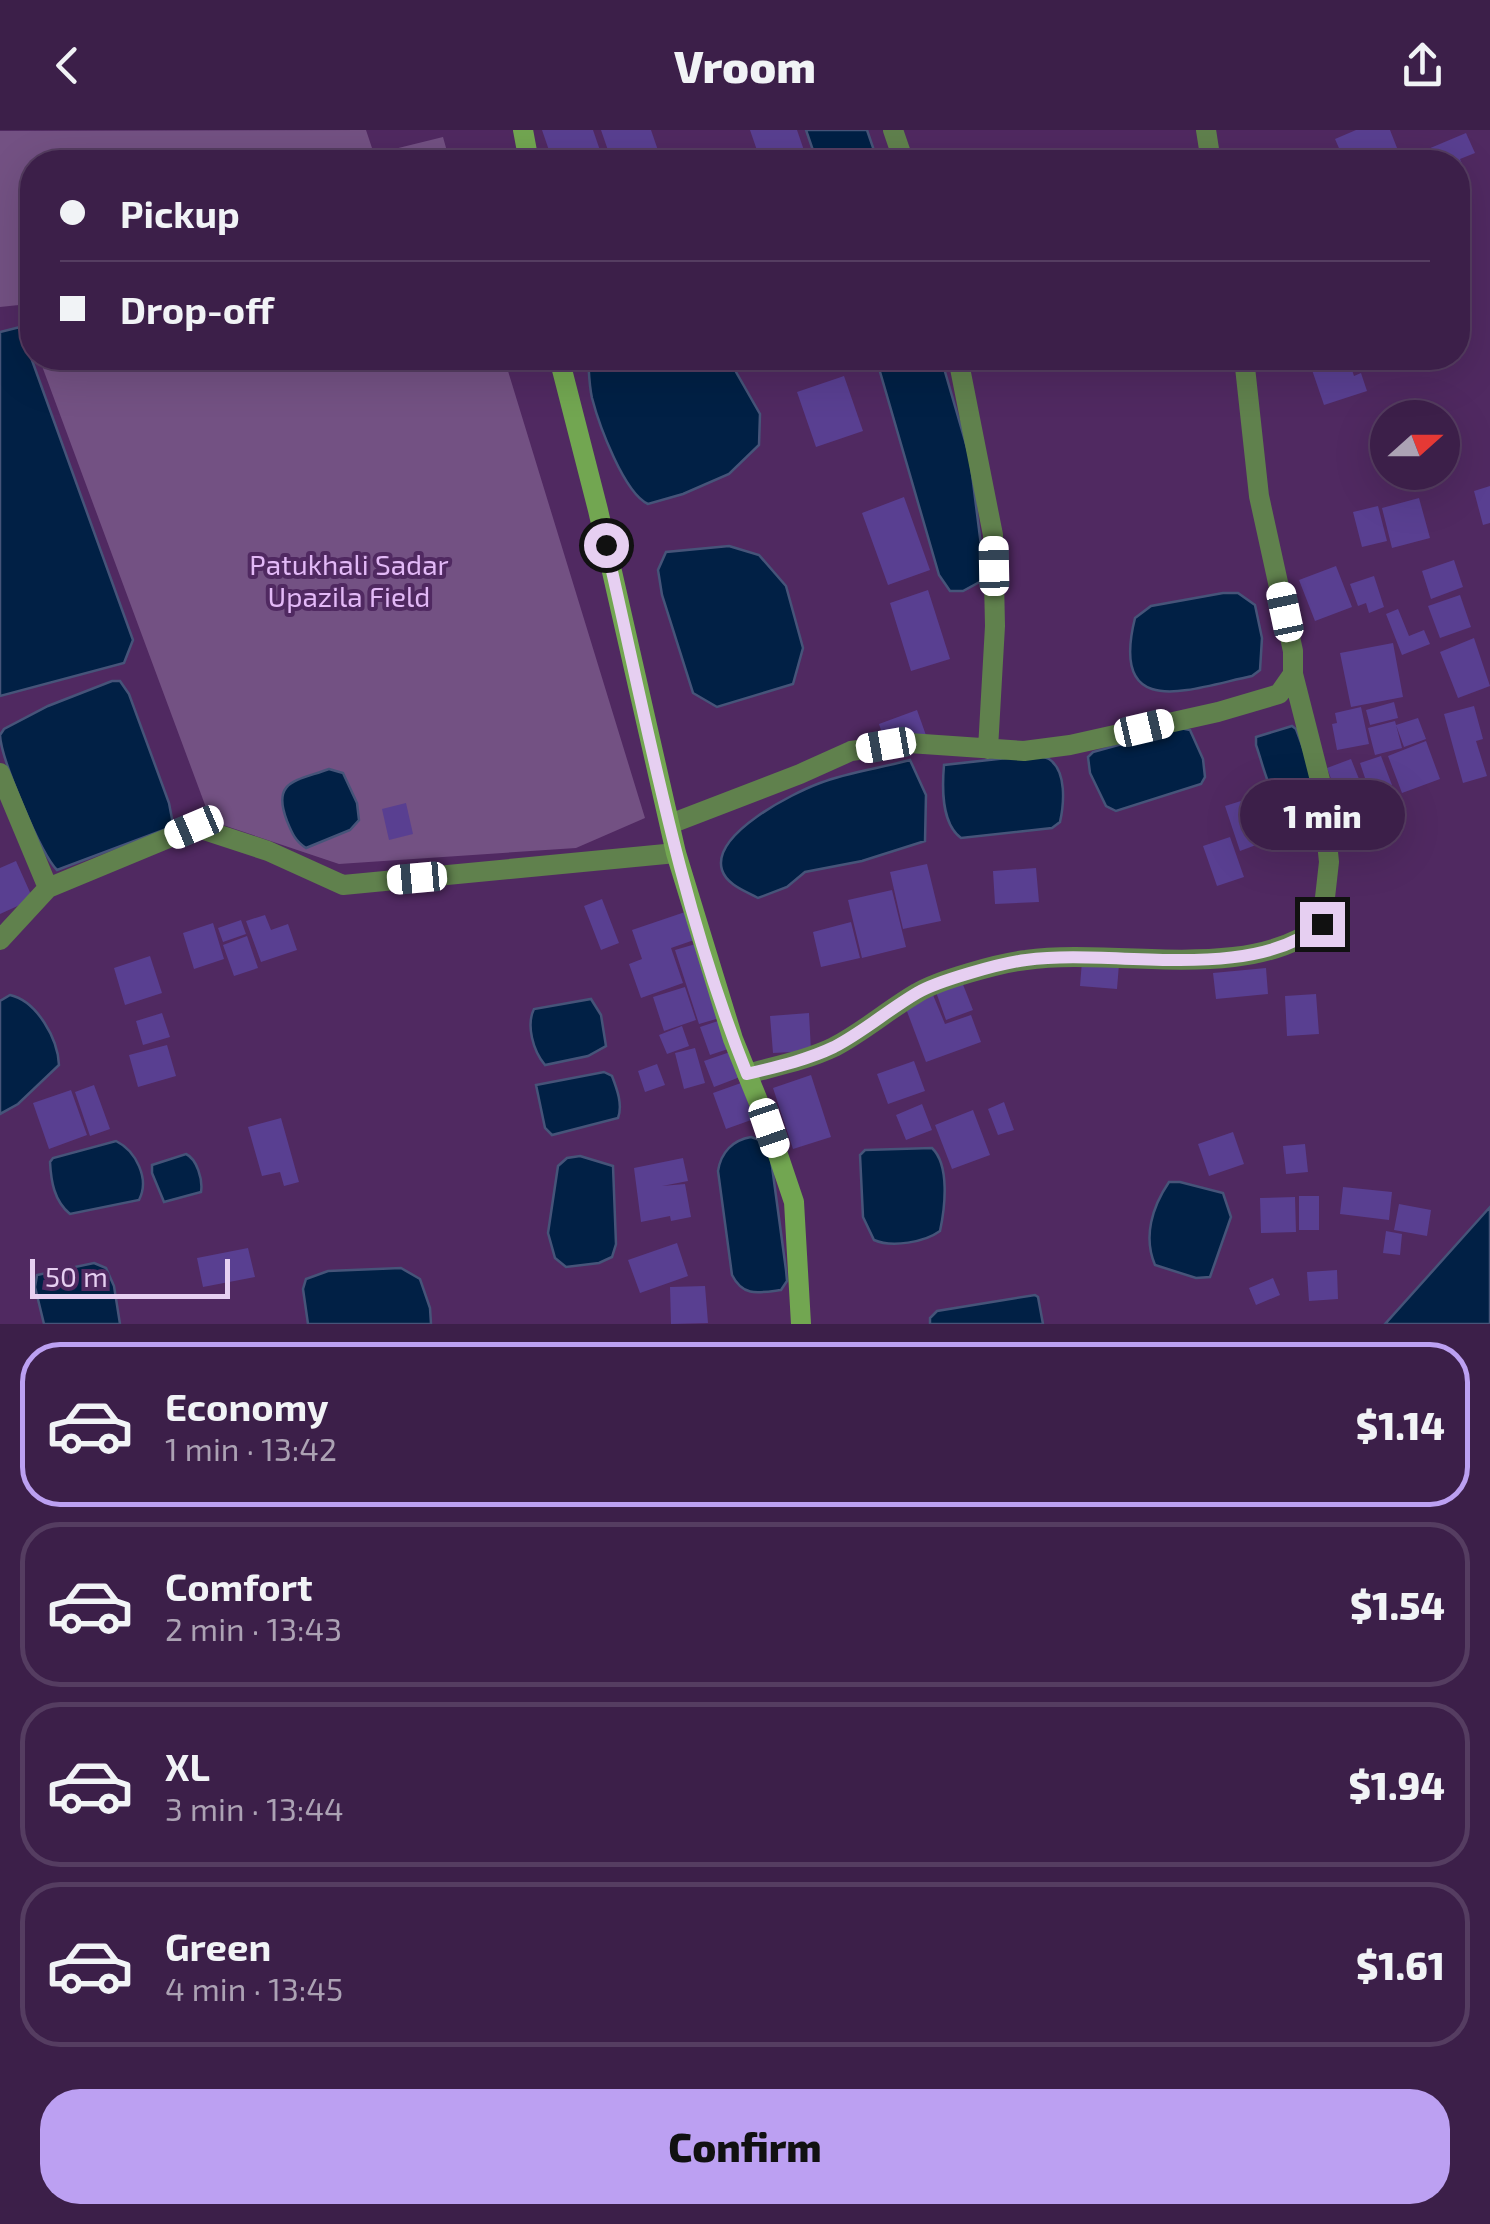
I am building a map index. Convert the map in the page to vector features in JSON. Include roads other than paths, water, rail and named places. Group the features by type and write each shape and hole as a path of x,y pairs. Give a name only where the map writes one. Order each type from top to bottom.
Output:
{"street":[{"path":"562,370 676,853 732,1039 794,1202 802,1324"},
{"path":"960,370 993,535 995,626 988,750"},
{"path":"747,1074 836,1046 918,992 944,980 1023,960 1076,956 1162,960 1250,954 1304,939 1322,924 1329,862 1322,784 1293,674 1293,652 1259,496 1245,370"},
{"path":"670,824 851,751 909,743 1024,751 1070,745 1218,712 1279,694 1293,674"},
{"path":"0,772 48,888"},
{"path":"0,940 48,888 194,827 268,851 343,884 676,853"}],"water":[{"path":"806,130 867,130 874,150 813,150"},
{"path":"20,327 20,370 36,370 133,640 124,663 0,696 0,332"},
{"path":"589,370 735,370 760,414 759,445 729,474 648,504 630,487 606,441"},
{"path":"879,370 944,370 970,458 985,579 963,591 950,591 939,575"},
{"path":"729,546 759,555 786,586 803,648 793,684 717,707 693,693 658,570 666,552"},
{"path":"1238,593 1255,605 1262,638 1260,670 1252,676 1181,691 1160,691 1144,685 1134,673 1130,651 1135,618 1151,606"},
{"path":"120,681 129,694 173,824 57,870 23,806 0,735 4,729 48,706"},
{"path":"1292,726 1315,780 1316,799 1303,809 1292,811 1275,797 1256,737"},
{"path":"1180,728 1190,730 1203,759 1205,777 1201,784 1116,811 1106,806 1090,773 1088,757 1093,752"},
{"path":"1041,757 1055,764 1063,788 1060,822 1052,828 961,838 946,814 944,765"},
{"path":"910,760 926,795 925,841 862,861 805,872 787,887 758,898 724,875 722,856 729,843 774,805 831,779"},
{"path":"329,769 343,773 357,803 359,820 350,830 306,848 296,840 282,797 290,784"},
{"path":"10,995 29,1005 44,1022 55,1044 59,1065 18,1104 0,1114 0,1001"},
{"path":"591,999 601,1015 606,1046 588,1056 545,1065 532,1038 534,1009"},
{"path":"604,1072 612,1076 617,1092 618,1118 552,1135 545,1128 536,1085"},
{"path":"751,1137 760,1140 771,1159 787,1281 781,1290 746,1290 732,1275 718,1171 729,1148"},
{"path":"116,1141 130,1151 139,1166 143,1183 139,1200 70,1214 57,1197 50,1162"},
{"path":"932,1148 944,1176 940,1231 908,1243 874,1240 863,1217 860,1155 865,1150"},
{"path":"186,1154 198,1170 201,1192 164,1202 152,1165"},
{"path":"580,1156 613,1166 616,1244 612,1257 599,1263 566,1267 555,1258 548,1233 558,1166 567,1158"},
{"path":"1169,1182 1223,1193 1231,1217 1210,1277 1196,1278 1155,1265 1150,1244 1151,1222"},
{"path":"1490,1207 1490,1324 1385,1324"},
{"path":"94,1263 106,1268 114,1286 120,1324 44,1324 35,1287 37,1275"},
{"path":"401,1268 420,1279 431,1324 308,1324 303,1289 306,1279 328,1271"},
{"path":"1035,1295 1043,1324 930,1324 937,1311"}],"park label":[{"name":"Patukhali Sadar Upazila Field","path":"349,580"}]}
